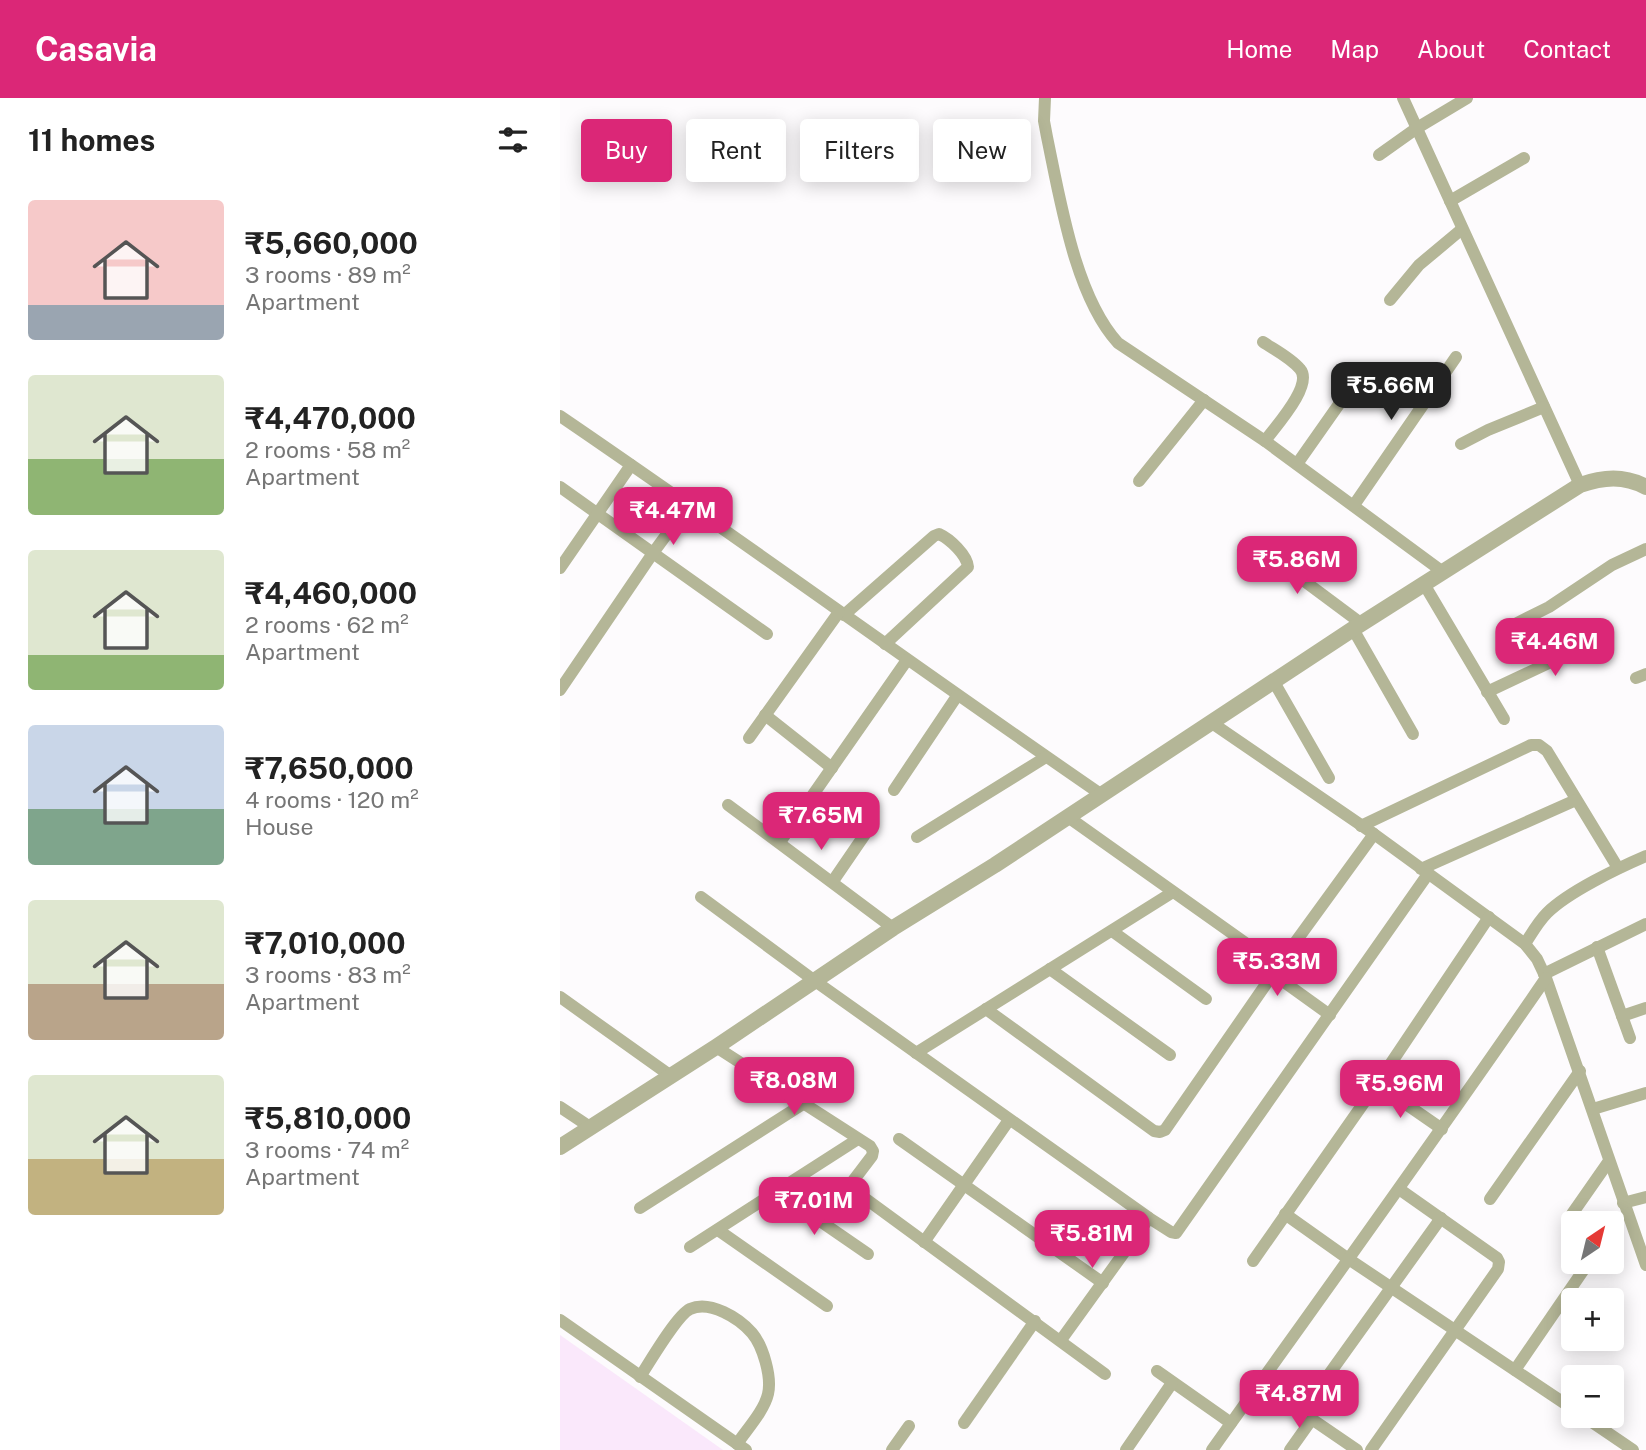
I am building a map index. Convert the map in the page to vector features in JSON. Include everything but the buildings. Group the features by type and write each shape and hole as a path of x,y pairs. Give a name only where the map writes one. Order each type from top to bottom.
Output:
{"street":[{"path":"1045,98 1044,121 1077,261 1098,318 1118,343 1265,441 1443,572"},
{"path":"1403,98 1580,485"},
{"path":"1379,155 1467,98"},
{"path":"1450,201 1524,158"},
{"path":"1390,300 1419,265 1462,229"},
{"path":"1263,342 1300,368 1305,382 1265,441"},
{"path":"1354,505 1457,357"},
{"path":"1297,464 1349,390"},
{"path":"1139,481 1204,400"},
{"path":"1461,444 1544,407"},
{"path":"560,416 1102,795"},
{"path":"560,568 631,465"},
{"path":"560,1147 716,1047 893,928 995,865 1580,485 1613,478 1636,482 1646,487"},
{"path":"560,487 767,634"},
{"path":"560,690 689,504"},
{"path":"749,738 842,614 933,536 944,536 966,558 968,567 885,644"},
{"path":"1252,542 1358,627 1413,734"},
{"path":"1517,623 1549,607 1612,565 1646,549"},
{"path":"1424,584 1504,719"},
{"path":"1487,692 1608,635"},
{"path":"780,842 907,660"},
{"path":"1274,682 1329,778"},
{"path":"894,790 957,696"},
{"path":"765,715 832,768"},
{"path":"1212,723 1374,834 1525,944 1545,976 1646,1265"},
{"path":"1361,826 1531,746 1539,745 1547,751 1618,868"},
{"path":"917,837 1046,757"},
{"path":"701,897 1009,1120 1171,1232 1180,1231 1330,1015 1425,871 1576,800"},
{"path":"728,805 893,928"},
{"path":"1068,817 1173,892 1276,970 1330,1015"},
{"path":"833,881 872,824"},
{"path":"986,1009 1154,1131 1165,1130 1374,834"},
{"path":"1525,944 1548,912 1618,868 1646,856"},
{"path":"916,1053 1173,892"},
{"path":"1253,1261 1377,1084 1489,917"},
{"path":"1212,1450 1347,1258 1443,1129 1545,976 1646,924"},
{"path":"1112,930 1206,999"},
{"path":"1597,947 1630,1038"},
{"path":"1050,969 1170,1055"},
{"path":"560,997 671,1076"},
{"path":"1622,1016 1646,1008"},
{"path":"716,1047 873,1151 852,1187 855,1191 1105,1374"},
{"path":"1490,1199 1580,1071"},
{"path":"1377,1084 1443,1129"},
{"path":"1593,1109 1646,1093"},
{"path":"640,1208 803,1104"},
{"path":"560,1107 590,1127"},
{"path":"924,1242 1009,1120"},
{"path":"690,1247 858,1139"},
{"path":"899,1139 1103,1283"},
{"path":"1574,1211 1609,1161"},
{"path":"1371,1450 1498,1269 1499,1262 1399,1189"},
{"path":"778,1192 868,1254"},
{"path":"1623,1203 1646,1197"},
{"path":"1285,1213 1347,1258 1561,1401"},
{"path":"1061,1340 1149,1218"},
{"path":"1290,1450 1307,1415 1441,1218"},
{"path":"718,1230 827,1307"},
{"path":"1515,1370 1581,1274"},
{"path":"560,1320 640,1377 742,1447 768,1394 760,1346 753,1334 739,1321 719,1310 704,1306 688,1309 673,1326 640,1377"},
{"path":"964,1423 1035,1321"},
{"path":"1157,1371 1231,1423"},
{"path":"1126,1450 1172,1383"},
{"path":"1259,1383 1357,1450"},
{"path":"892,1450 909,1426"},
{"path":"1601,1428 1633,1450"}],"shaded area":[{"path":"560,1335 723,1450 560,1450"}]}
